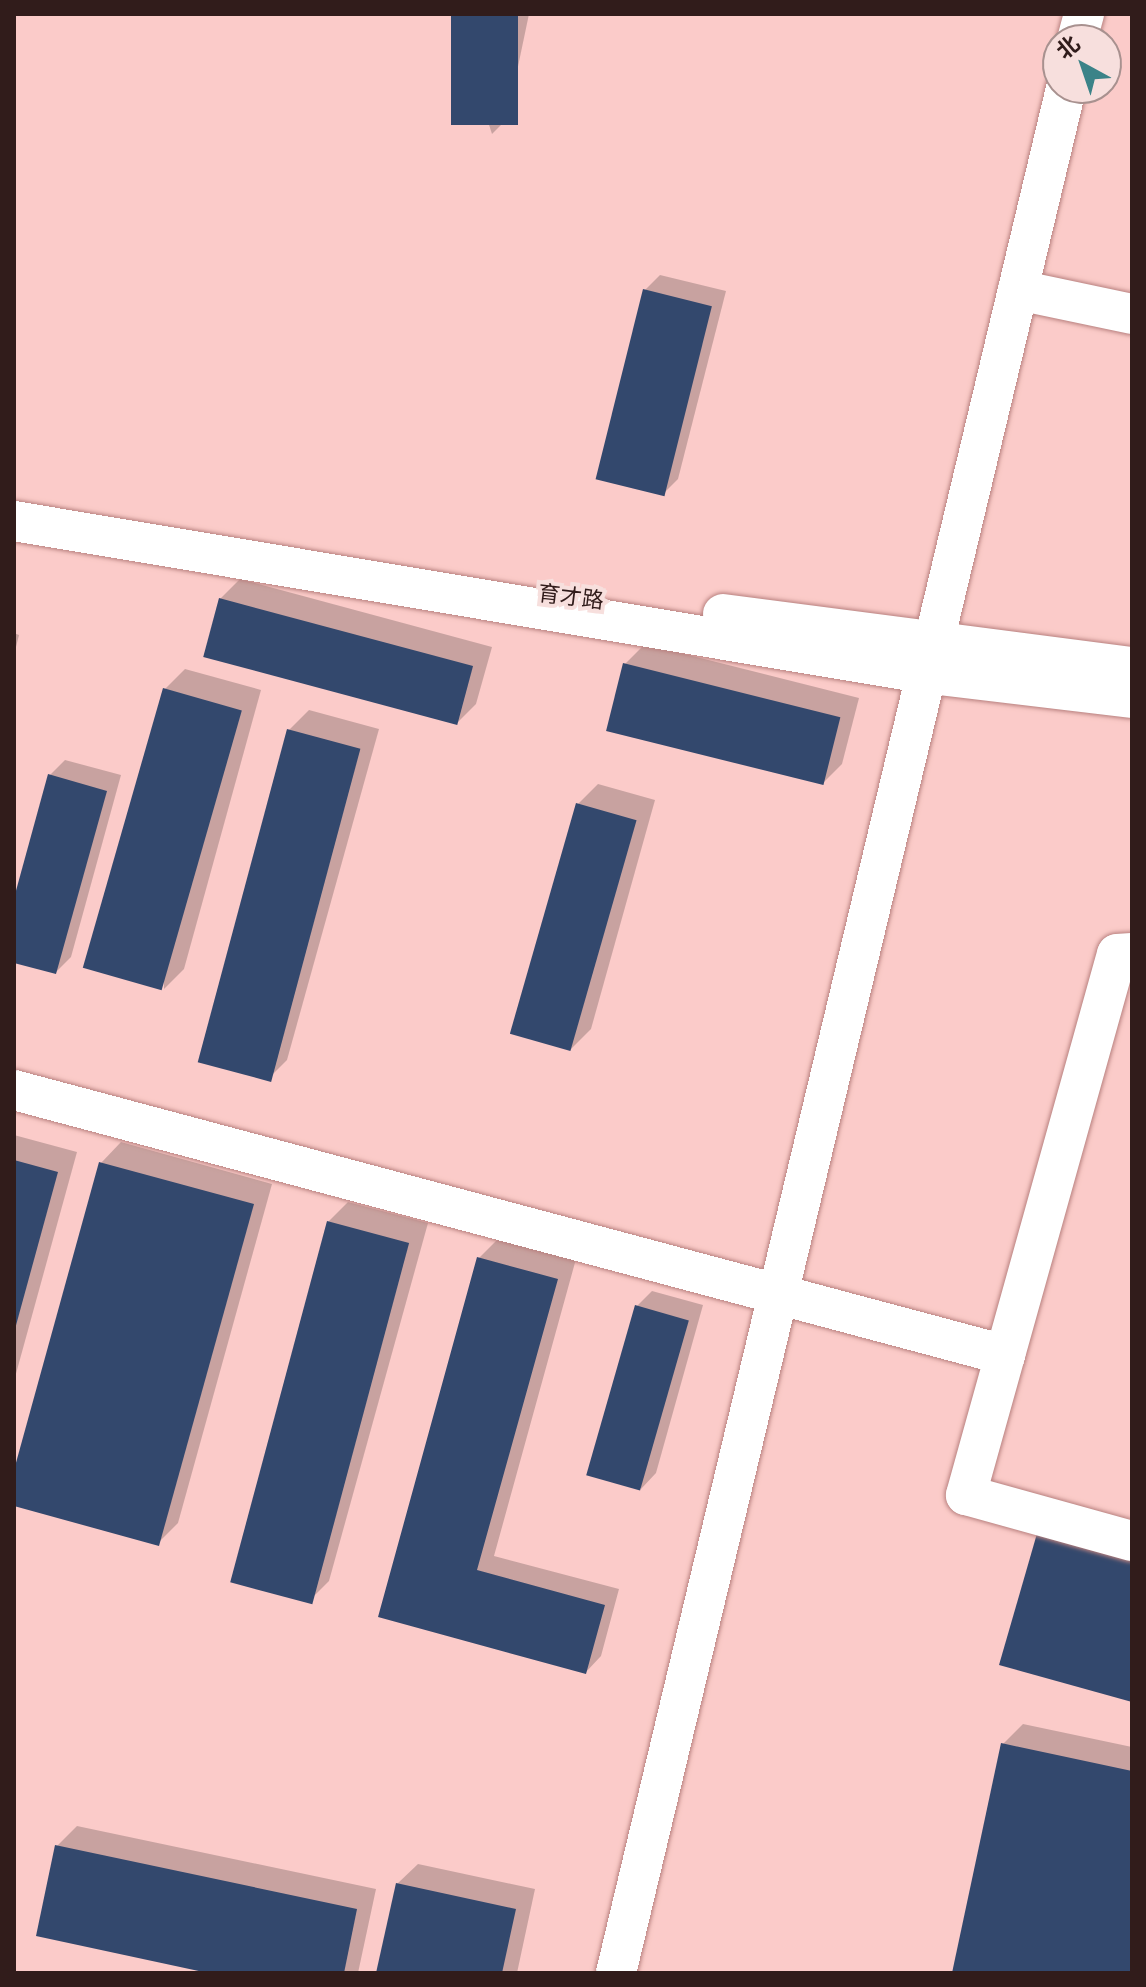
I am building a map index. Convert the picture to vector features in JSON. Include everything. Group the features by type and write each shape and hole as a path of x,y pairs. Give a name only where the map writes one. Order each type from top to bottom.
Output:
{"street":[{"path":"616,1973 781,1296 926,656 1062,104"},
{"path":"1018,290 1132,314"},
{"name":"育才路","path":"14,500 396,574 926,656 1132,667"},
{"path":"14,521 926,656 1132,698"},
{"path":"1132,953 1117,954 966,1495 1132,1541"},
{"path":"14,1090 1005,1355"}],"building":[{"path":"451,14 518,14 518,125 451,125"},
{"path":"643,289 712,306 664,496 596,479"},
{"path":"219,598 473,666 457,725 203,657"},
{"path":"623,663 840,717 823,785 606,731"},
{"path":"163,688 242,711 162,990 83,968"},
{"path":"287,729 360,749 271,1082 198,1062"},
{"path":"48,774 107,791 56,974 14,963 14,898"},
{"path":"576,803 637,820 570,1051 510,1034"},
{"path":"14,1160 58,1172 15,1329 14,1329"},
{"path":"99,1162 254,1204 159,1546 14,1506 14,1470"},
{"path":"327,1221 409,1243 312,1604 230,1582"},
{"path":"477,1257 558,1279 477,1570 605,1605 586,1674 378,1617"},
{"path":"635,1305 689,1320 640,1491 586,1475"},
{"path":"1038,1530 1132,1556 1132,1702 999,1665"},
{"path":"1001,1743 1132,1771 1132,1973 952,1973"},
{"path":"55,1845 357,1909 344,1973 208,1973 36,1936"},
{"path":"396,1883 516,1909 502,1973 376,1973"}]}
